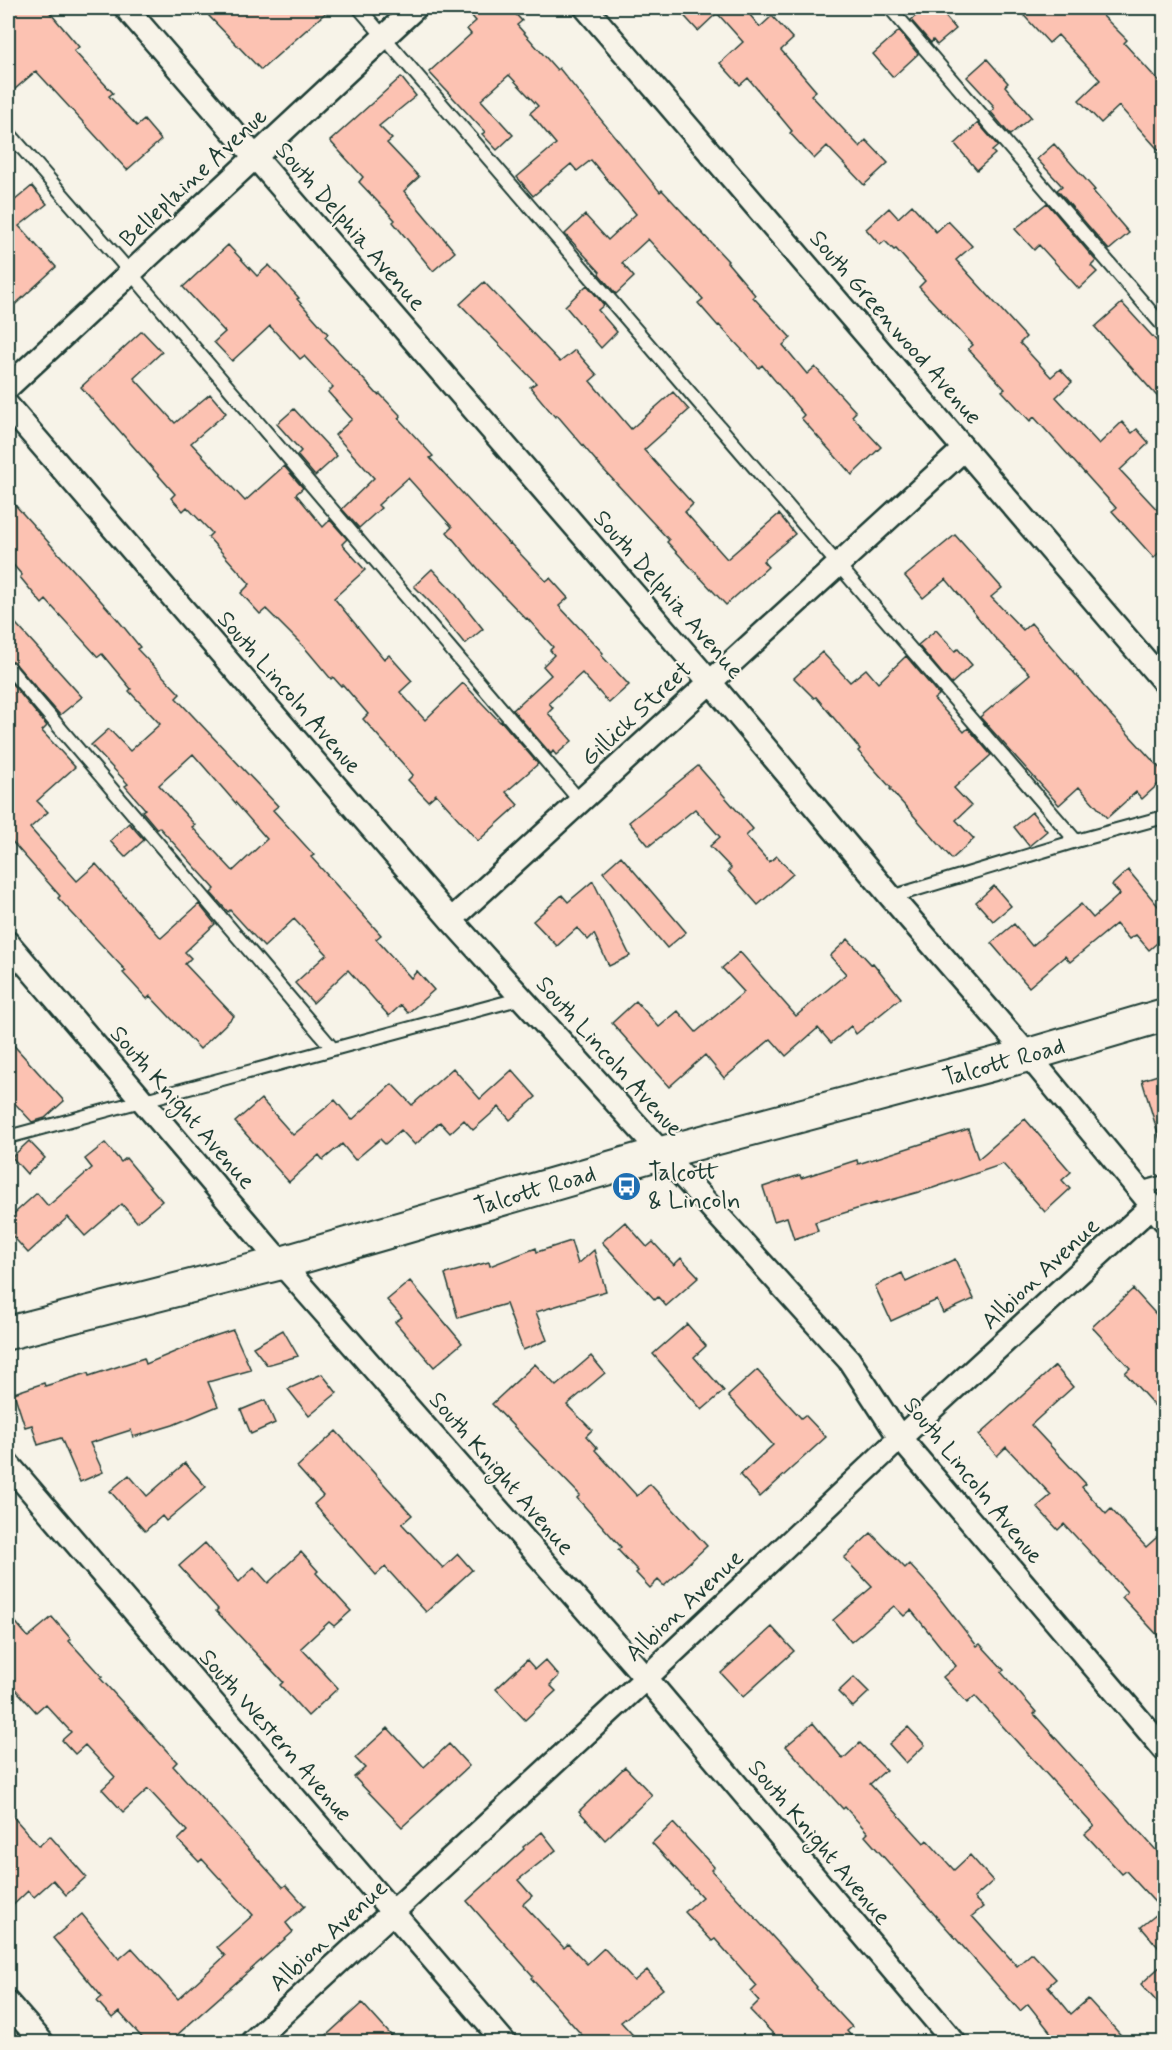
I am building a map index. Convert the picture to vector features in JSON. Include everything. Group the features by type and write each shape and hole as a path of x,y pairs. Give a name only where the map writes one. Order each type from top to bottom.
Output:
{"street":[{"name":"South Delphia Avenue","path":"126,8 710,682 1028,1055 1152,1205"},
{"name":"Belleplaine Avenue","path":"8,387 416,8"},
{"name":"South Greenwood Avenue","path":"586,8 1164,682"},
{"name":"South Lincoln Avenue","path":"8,406 451,920 849,1360 900,1438 1164,1749"},
{"name":"Gillick Street","path":"451,920 964,448"},
{"name":"South Knight Avenue","path":"8,943 281,1263 646,1678 954,2043"},
{"name":"Talcott Road","path":"8,1332 281,1263 661,1153 1028,1055 1164,1015"},
{"name":"Albion Avenue","path":"252,2043 1152,1205"},
{"name":"South Western Avenue","path":"8,1464 504,2043"},
{"path":"8,2003 42,2043"}],"lane":[{"path":"358,8 1076,841"},
{"path":"890,8 1164,327"},
{"path":"8,132 580,801"},
{"path":"8,667 333,1049"},
{"path":"891,897 1164,817"},
{"path":"8,1137 522,998"},
{"path":"1152,1205 1164,1182"}],"building":[{"path":"8,8 46,8 79,47 74,51 113,93 109,96 137,126 144,120 161,140 127,170 36,71 8,95"},
{"path":"219,8 331,8 261,70 209,16"},
{"path":"465,8 510,8 522,21 517,25 557,70 559,68 660,192 662,190 728,261 755,295 753,297 791,338 783,345 807,374 815,367 856,412 852,416 881,447 852,475 801,418 804,415 762,365 759,368 698,303 703,299 648,239 622,263 634,277 616,294 599,274 600,272 565,234 585,215 608,240 636,214 591,160 577,171 571,164 533,196 517,177 556,144 530,113 538,106 509,75 481,100 513,135 497,150 482,134 485,132 429,72 471,34 467,29 476,21"},
{"path":"677,8 744,8 760,27 772,16 793,39 781,50 816,91 811,95 860,147 866,140 888,163 864,185 827,146 814,159 790,133 792,131 748,78 740,85 720,63 743,42 717,13 698,31"},
{"path":"925,8 938,8 956,29 937,45 933,40 931,43 911,20"},
{"path":"1017,8 1095,8 1127,40 1124,43 1164,87 1164,156 1119,106 1101,123 1079,100 1100,80 1058,35 1049,43"},
{"path":"899,31 918,54 893,77 873,54"},
{"path":"987,59 1008,83 1005,86 1031,117 1010,135 991,112 994,109 993,105 967,77"},
{"path":"401,77 416,96 379,126 392,139 387,143 419,177 404,191 455,252 433,271 393,222 395,220 359,182 363,177 330,141"},
{"path":"978,123 998,146 992,151 995,154 977,170 955,144"},
{"path":"1054,144 1129,233 1109,250 1057,190 1062,186 1037,159"},
{"path":"32,186 47,204 19,226 56,267 8,311 8,206"},
{"path":"1047,203 1096,261 1091,266 1097,272 1079,289 1039,245 1034,250 1015,229"},
{"path":"912,205 936,232 948,221 972,246 956,260 1026,337 1020,343 1051,377 1060,369 1072,382 1056,397 1099,444 1122,422 1132,433 1137,429 1149,443 1120,470 1164,517 1164,547 1154,558 1112,511 1116,508 1034,417 1030,421 1002,391 1005,389 968,349 973,345 919,287 925,281 896,249 894,250 885,241 880,245 866,229 889,208 898,218"},
{"path":"228,245 257,276 269,265 328,334 325,337 378,395 380,394 401,416 398,418 433,456 430,458 509,544 546,581 550,578 568,598 559,606 629,685 609,703 582,673 549,703 553,708 548,713 572,741 556,755 553,751 551,754 513,710 551,675 543,666 554,655 550,650 553,647 480,571 447,532 452,527 408,478 378,505 381,508 359,528 342,509 374,478 335,435 352,419 328,392 333,387 304,356 300,359 270,326 232,361 214,342 225,332 183,287"},
{"path":"484,282 560,362 575,350 597,375 590,381 631,429 673,392 689,410 644,450 693,504 685,512 727,559 779,514 795,534 763,561 768,567 726,605 667,542 669,540 557,415 555,417 530,387 536,383 460,304"},
{"path":"587,285 604,305 598,310 617,332 601,348 565,306"},
{"path":"1122,303 1164,349 1164,404 1095,327"},
{"path":"142,331 162,352 134,378 175,423 210,394 226,413 191,443 245,501 284,466 303,488 296,494 323,527 330,520 347,539 342,544 365,570 334,598 384,659 389,655 412,681 400,692 425,720 463,683 501,721 538,764 506,792 518,805 478,841 436,794 428,801 408,780 413,775 363,719 368,714 343,685 341,686 333,677 331,679 305,648 266,609 260,614 241,593 250,584 208,537 212,533 187,507 183,511 171,498 175,494 81,387"},
{"path":"294,409 337,456 315,476 297,455 301,451 277,424"},
{"path":"8,497 118,620 140,647 137,649 180,694 176,698 278,806 273,810 314,855 311,857 381,935 376,939 411,978 417,971 434,990 408,1013 401,1005 389,1016 348,970 313,1003 295,983 327,954 294,919 264,947 230,910 228,912 211,893 215,889 142,811 145,809 125,786 128,784 91,745 109,729 130,751 160,724 129,691 131,689 102,654 98,657 46,600 42,604 8,559","holes":["193,754 267,839 233,871 192,827 195,825 159,785"]},
{"path":"955,535 1002,588 991,597 1023,630 1031,623 1164,773 1164,779 1142,799 1136,792 1107,818 1079,787 1059,805 980,717 1030,674 994,637 946,579 923,598 905,576"},
{"path":"432,569 483,629 465,644 414,586"},
{"path":"8,615 82,697 60,715 14,662 8,659"},
{"path":"936,630 955,651 958,649 972,665 951,684 918,645"},
{"path":"822,652 850,682 866,669 878,683 906,656 939,695 934,699 964,732 968,728 991,755 954,788 971,806 956,820 974,839 952,859 858,751 860,749 816,697 814,698 794,678"},
{"path":"8,679 47,726 42,731 75,767 37,801 48,812 30,828 77,881 96,864 161,938 199,904 215,924 185,952 191,958 185,964 234,1016 200,1049 150,996 147,999 123,973 126,971 58,898 60,896 8,837"},
{"path":"698,766 753,829 746,836 769,862 777,856 793,874 758,905 728,871 731,868 710,846 720,837 695,809 649,846 629,822"},
{"path":"1032,812 1047,831 1029,846 1014,827"},
{"path":"129,823 144,840 125,857 110,841"},
{"path":"621,856 686,932 667,948 603,872"},
{"path":"1128,870 1164,913 1164,937 1149,950 1136,935 1129,939 1116,924 1070,962 1065,956 1029,987 991,943 1014,924 1032,946 1081,904 1093,918 1120,894 1112,885"},
{"path":"593,881 630,956 609,966 594,934 588,940 577,928 557,946 533,921 562,895 568,902"},
{"path":"994,886 1011,906 993,921 976,902"},
{"path":"848,939 871,964 873,963 901,998 856,1034 851,1026 831,1043 818,1028 786,1056 771,1039 724,1078 705,1055 669,1087 612,1023 636,1001 659,1027 678,1011 696,1032 744,992 722,968 740,952 796,1016 846,974 830,956"},
{"path":"8,1039 64,1101 45,1118 32,1122 8,1096"},
{"path":"453,1068 480,1099 512,1070 536,1097 510,1120 499,1107 473,1130 464,1120 450,1133 440,1122 415,1145 401,1130 385,1144 380,1139 355,1160 342,1144 323,1160 319,1155 289,1182 235,1122 261,1099 293,1135 335,1100 352,1120 392,1084 412,1105"},
{"path":"1164,1073 1164,1139 1160,1140 1142,1080"},
{"path":"1025,1119 1071,1172 1062,1180 1070,1189 1045,1212 1003,1164 933,1188 815,1222 818,1231 794,1239 787,1217 774,1221 763,1187 800,1175 801,1178 857,1160 858,1164 968,1129 978,1159"},
{"path":"29,1141 45,1158 27,1174 12,1157"},
{"path":"105,1143 121,1162 126,1158 162,1201 137,1222 122,1204 85,1236 68,1217 28,1253 8,1231 8,1219 37,1193 48,1206 92,1168 85,1159"},
{"path":"625,1222 647,1247 653,1242 674,1265 681,1258 699,1277 666,1306 658,1297 655,1300 602,1242"},
{"path":"571,1241 578,1264 594,1250 606,1291 536,1312 547,1340 523,1350 506,1304 458,1318 445,1274 489,1262 490,1266 536,1248 537,1252"},
{"path":"955,1259 974,1299 943,1313 937,1300 891,1321 875,1286 902,1273 906,1282"},
{"path":"410,1281 462,1343 434,1367 395,1322 402,1317 387,1300"},
{"path":"1133,1289 1164,1323 1164,1416 1125,1373 1130,1368 1092,1327"},
{"path":"687,1324 706,1346 694,1357 724,1391 702,1410 653,1354"},
{"path":"233,1330 251,1370 208,1382 218,1406 173,1425 133,1437 131,1430 90,1443 103,1472 80,1482 61,1438 38,1445 32,1425 25,1427 14,1393 44,1383 45,1386 88,1373 89,1376 144,1358 146,1364"},
{"path":"283,1330 298,1356 267,1365 253,1347"},
{"path":"591,1356 605,1373 567,1405 592,1430 586,1436 597,1448 595,1450 637,1496 650,1484 707,1546 664,1586 658,1580 650,1588 618,1550 621,1547 577,1498 580,1495 492,1404 535,1364 556,1386"},
{"path":"1055,1366 1073,1387 1031,1425 1086,1484 1082,1487 1106,1514 1111,1509 1146,1547 1164,1531 1164,1642 1122,1597 1127,1592 1064,1524 1058,1530 1037,1507 1051,1495 1006,1447 997,1456 979,1435"},
{"path":"757,1370 801,1418 805,1415 826,1437 760,1497 740,1475 773,1445 728,1396"},
{"path":"322,1374 337,1393 309,1416 288,1389"},
{"path":"265,1400 275,1423 251,1434 241,1410"},
{"path":"336,1431 412,1515 402,1524 443,1568 458,1554 472,1570 426,1612 385,1567 376,1575 314,1504 323,1496 297,1467"},
{"path":"185,1463 206,1487 166,1521 162,1516 145,1531 110,1491 129,1475 147,1496"},
{"path":"871,1533 905,1568 909,1564 933,1590 977,1646 980,1644 1004,1670 1001,1672 1036,1712 1034,1714 1164,1859 1164,1954 1141,1927 1162,1910 1126,1871 1122,1874 1085,1834 1094,1826 975,1696 967,1703 943,1677 956,1666 911,1610 904,1616 894,1606 851,1642 833,1620 872,1587 844,1558"},
{"path":"205,1543 239,1582 254,1567 268,1583 301,1552 318,1571 316,1573 351,1611 334,1626 329,1622 301,1648 338,1688 308,1716 280,1685 283,1682 216,1611 218,1609 179,1566"},
{"path":"8,1613 28,1637 52,1617 71,1639 69,1641 102,1677 100,1678 177,1762 173,1766 283,1887 286,1885 305,1906 286,1923 293,1932 168,2043 147,2043 119,2012 112,2018 97,2001 102,1997 53,1938 82,1914 119,1959 132,1948 178,1999 225,1956 217,1947 253,1915 202,1859 199,1862 178,1840 187,1831 148,1789 123,1812 102,1789 115,1777 85,1745 75,1754 62,1740 71,1732 45,1704 36,1712 8,1681"},
{"path":"772,1627 794,1651 743,1697 721,1673"},
{"path":"527,1660 535,1669 545,1660 559,1676 550,1685 556,1691 525,1720 496,1689"},
{"path":"854,1677 869,1692 853,1707 838,1692"},
{"path":"813,1723 843,1759 860,1743 886,1770 870,1784 924,1843 927,1840 954,1870 970,1855 993,1881 974,1898 983,1907 972,1916 1017,1966 1032,1953 1056,1979 1048,1986 1071,2014 1088,1999 1128,2043 1059,2043 1028,2004 1020,2011 865,1836 868,1833 786,1746"},
{"path":"908,1727 925,1745 906,1763 889,1744"},
{"path":"388,1728 424,1767 449,1744 469,1766 402,1827 354,1777 365,1768 355,1758"},
{"path":"625,1767 652,1795 605,1840 579,1811"},
{"path":"8,1811 39,1846 50,1836 86,1877 66,1895 53,1880 34,1897 28,1891 8,1910"},
{"path":"673,1823 714,1867 711,1870 852,2027 847,2031 857,2043 782,2043 750,2010 759,2001 751,1992 757,1986 715,1939 712,1941 685,1912 702,1897 652,1843"},
{"path":"542,1832 556,1850 518,1880 532,1896 523,1904 564,1948 568,1944 587,1964 604,1948 634,1981 647,1970 663,1989 621,2022 640,2043 589,2043 467,1901 524,1849 523,1847"},
{"path":"1164,1963 1164,2010 1141,1984"},
{"path":"362,2003 398,2043 318,2043"}],"place":[{"name":"Talcott & Lincoln","path":"627,1186"}]}
